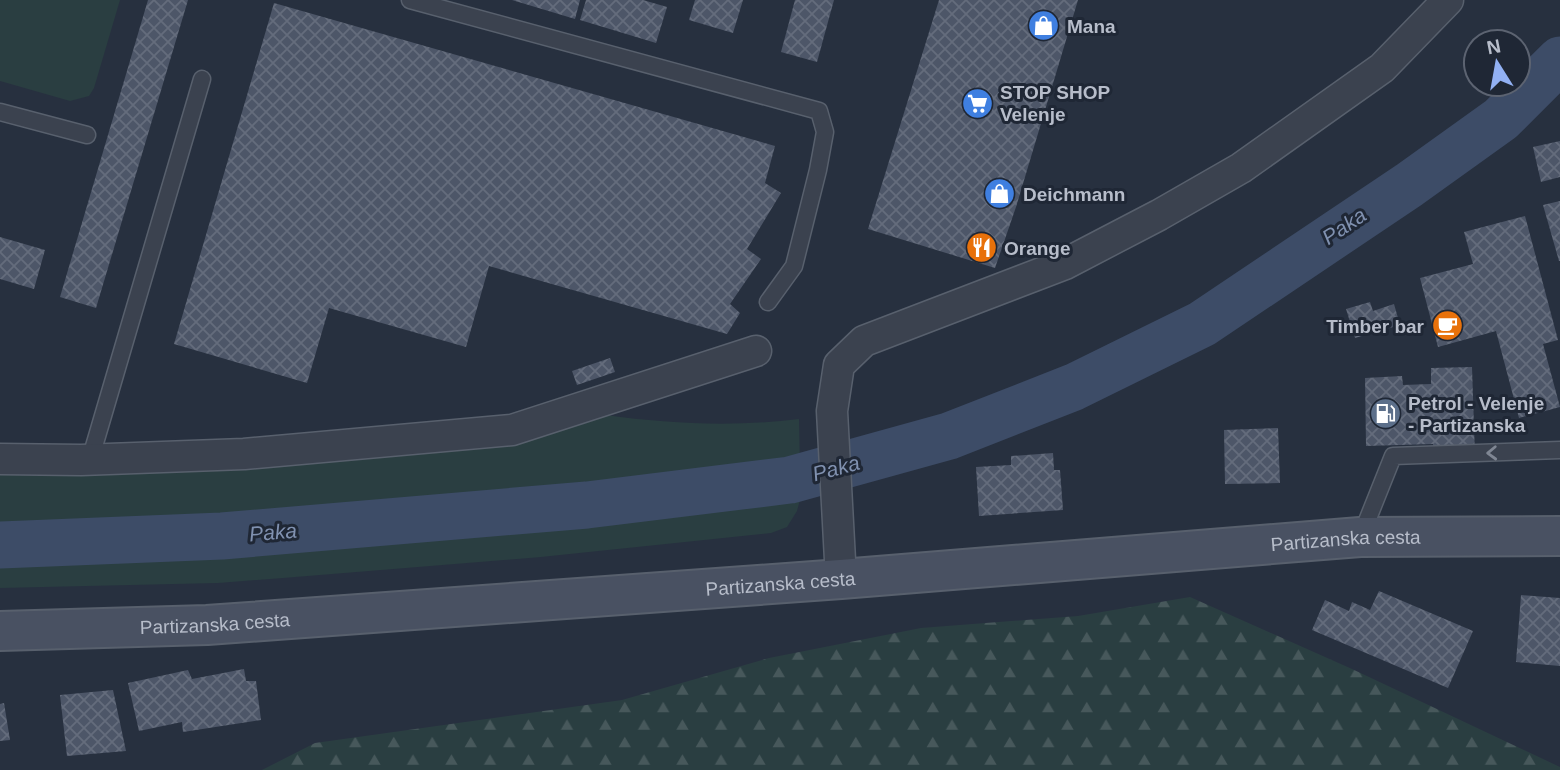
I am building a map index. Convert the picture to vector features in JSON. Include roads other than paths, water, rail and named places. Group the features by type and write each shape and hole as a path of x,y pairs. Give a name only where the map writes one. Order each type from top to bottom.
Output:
{"main road":[{"name":"Partizanska cesta","path":"0,631 207,625 841,579 1360,537 1560,536"}],"street":[{"path":"841,579 832,411 839,365 864,341 1065,264 1194,195 1241,167 1382,68 1448,0"},
{"path":"0,459 90,460 244,454 512,430 756,351"}],"lane":[{"path":"410,0 819,111 825,132 794,266 768,302"},
{"path":"90,460 202,79"},
{"path":"0,112 88,135"},
{"path":"1360,537 1393,456 1560,450"}],"waterway":[{"name":"Paka","path":"0,545 222,536 587,505 790,480 949,436 1074,387 1202,324 1409,185 1501,119 1560,60"}],"place":[{"name":"Mana","path":"1044,26"},
{"name":"STOP SHOP Velenje","path":"977,103"},
{"name":"Deichmann","path":"1000,194"},
{"name":"Orange","path":"981,248"},
{"name":"Timber bar","path":"1447,326"},
{"name":"Petrol - Velenje - Partizanska","path":"1385,414"}]}
